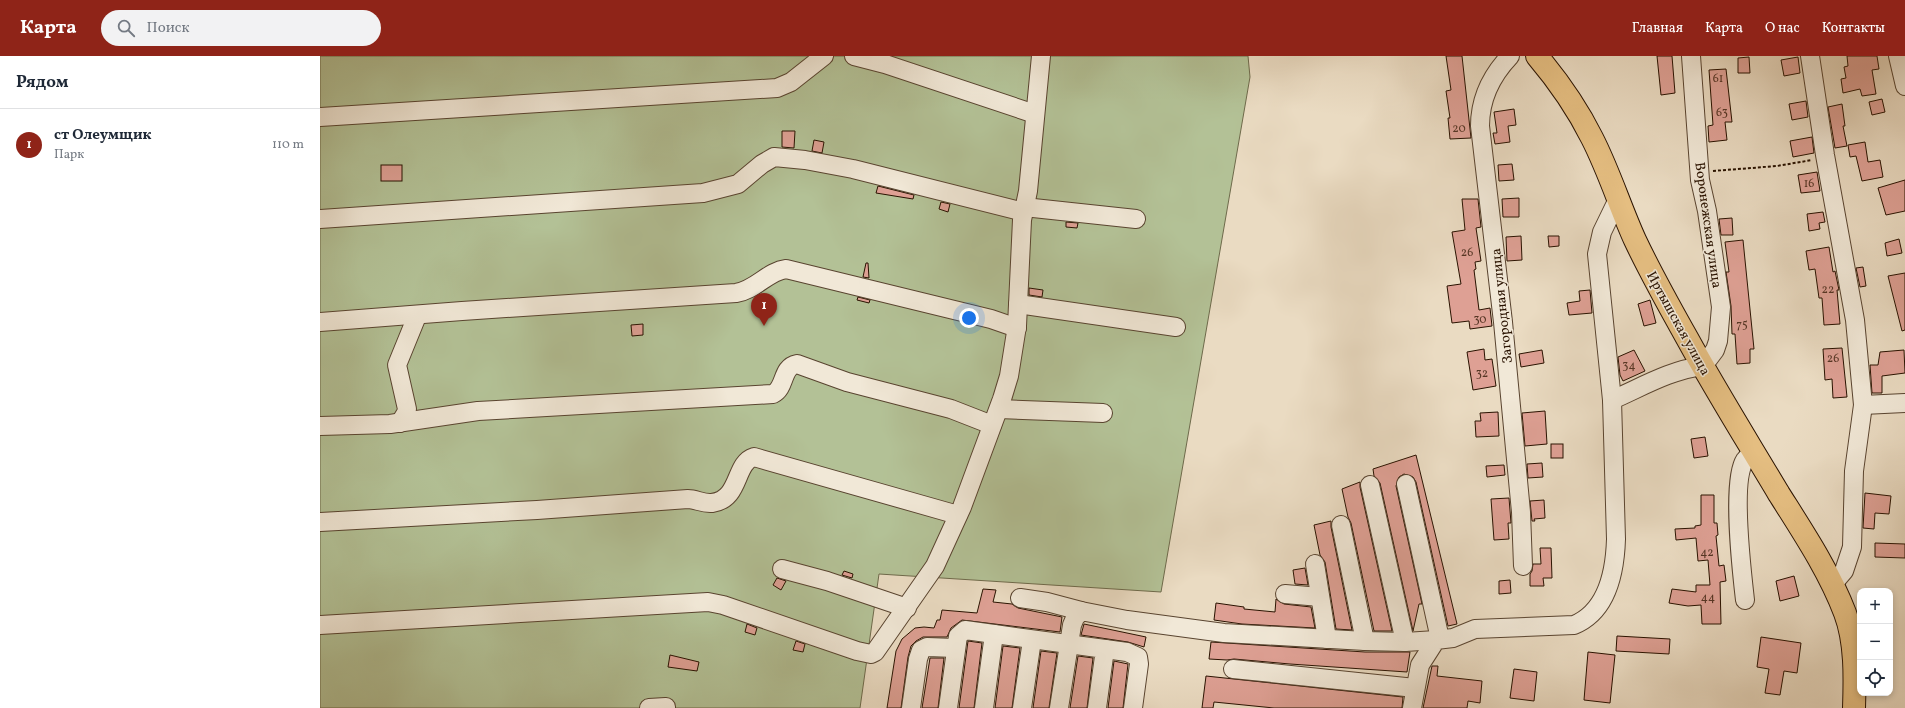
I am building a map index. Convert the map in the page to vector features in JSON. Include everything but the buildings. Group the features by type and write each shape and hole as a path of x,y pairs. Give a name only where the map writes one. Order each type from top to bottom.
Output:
{"main road":[{"name":"Иртышская улица","path":"1537,56 1564,91 1593,139 1649,267 1703,366 1816,554 1832,585 1848,623 1854,681 1854,708"}],"street":[{"path":"320,117 773,89 786,86 824,56"},
{"path":"854,56 885,64 1035,114"},
{"path":"320,625 708,602 724,605 857,651 871,654 875,652 935,566 958,515 1009,376 1017,328 1024,210 1028,191 1041,56"},
{"name":"Загородная улица","path":"1510,56 1499,67 1490,82 1483,100 1480,119 1503,322 1521,512 1523,566"},
{"name":"Воронежская улица","path":"1692,56 1700,184 1707,212 1721,307 1718,341 1715,350 1703,366"},
{"path":"1810,56 1825,155 1855,320 1864,405 1854,470 1852,547 1844,571 1832,585"},
{"path":"1898,56 1905,86"},
{"path":"320,219 703,193 738,184 769,159 774,157 805,160 853,169 1024,210 1136,219"},
{"path":"1020,598 1048,602 1081,611 1127,620 1224,633 1365,641 1405,642 1438,640 1453,638 1475,630 1574,625 1588,616 1600,603 1609,586 1615,562 1612,400 1602,321 1597,254 1602,232 1618,199"},
{"path":"320,322 736,293 751,289 782,269 786,269 976,316 1017,328"},
{"path":"1018,304 1176,327"},
{"path":"400,423 407,409 397,365 417,316"},
{"path":"320,426 384,425 478,411 773,394 776,393 788,370 793,365 797,364 847,382 951,409 995,417 1103,413"},
{"path":"1612,400 1665,375 1686,368 1703,366"},
{"path":"1864,405 1905,403"},
{"path":"1744,600 1738,518 1740,474 1744,461 1754,452"},
{"path":"320,522 537,510 688,499 703,503 712,503 729,495 747,460 754,457 958,515"},
{"path":"1406,484 1438,640 1420,665 1412,708"},
{"path":"1370,485 1405,642"},
{"path":"1341,525 1365,641"},
{"path":"1315,564 1327,639"},
{"path":"782,568 827,581 907,608"},
{"path":"1285,594 1320,597"},
{"path":"1059,708 1068,645 1074,621 1081,611"},
{"path":"948,708 956,639 962,631 1127,652 1138,657 1139,664 1133,708"},
{"path":"984,708 994,634"},
{"path":"1022,708 1032,640"},
{"path":"911,708 918,659 921,650 927,647 955,648"},
{"path":"1097,708 1105,649"},
{"path":"1233,669 1415,688"}],"path":[{"path":"1700,171 1784,166 1808,161 1825,155"}],"green space":[{"path":"320,56 1248,56 1250,77 1161,592 879,574 860,708 320,708"}],"place":[{"name":"ст Олеумщик","path":"764,326"}]}
